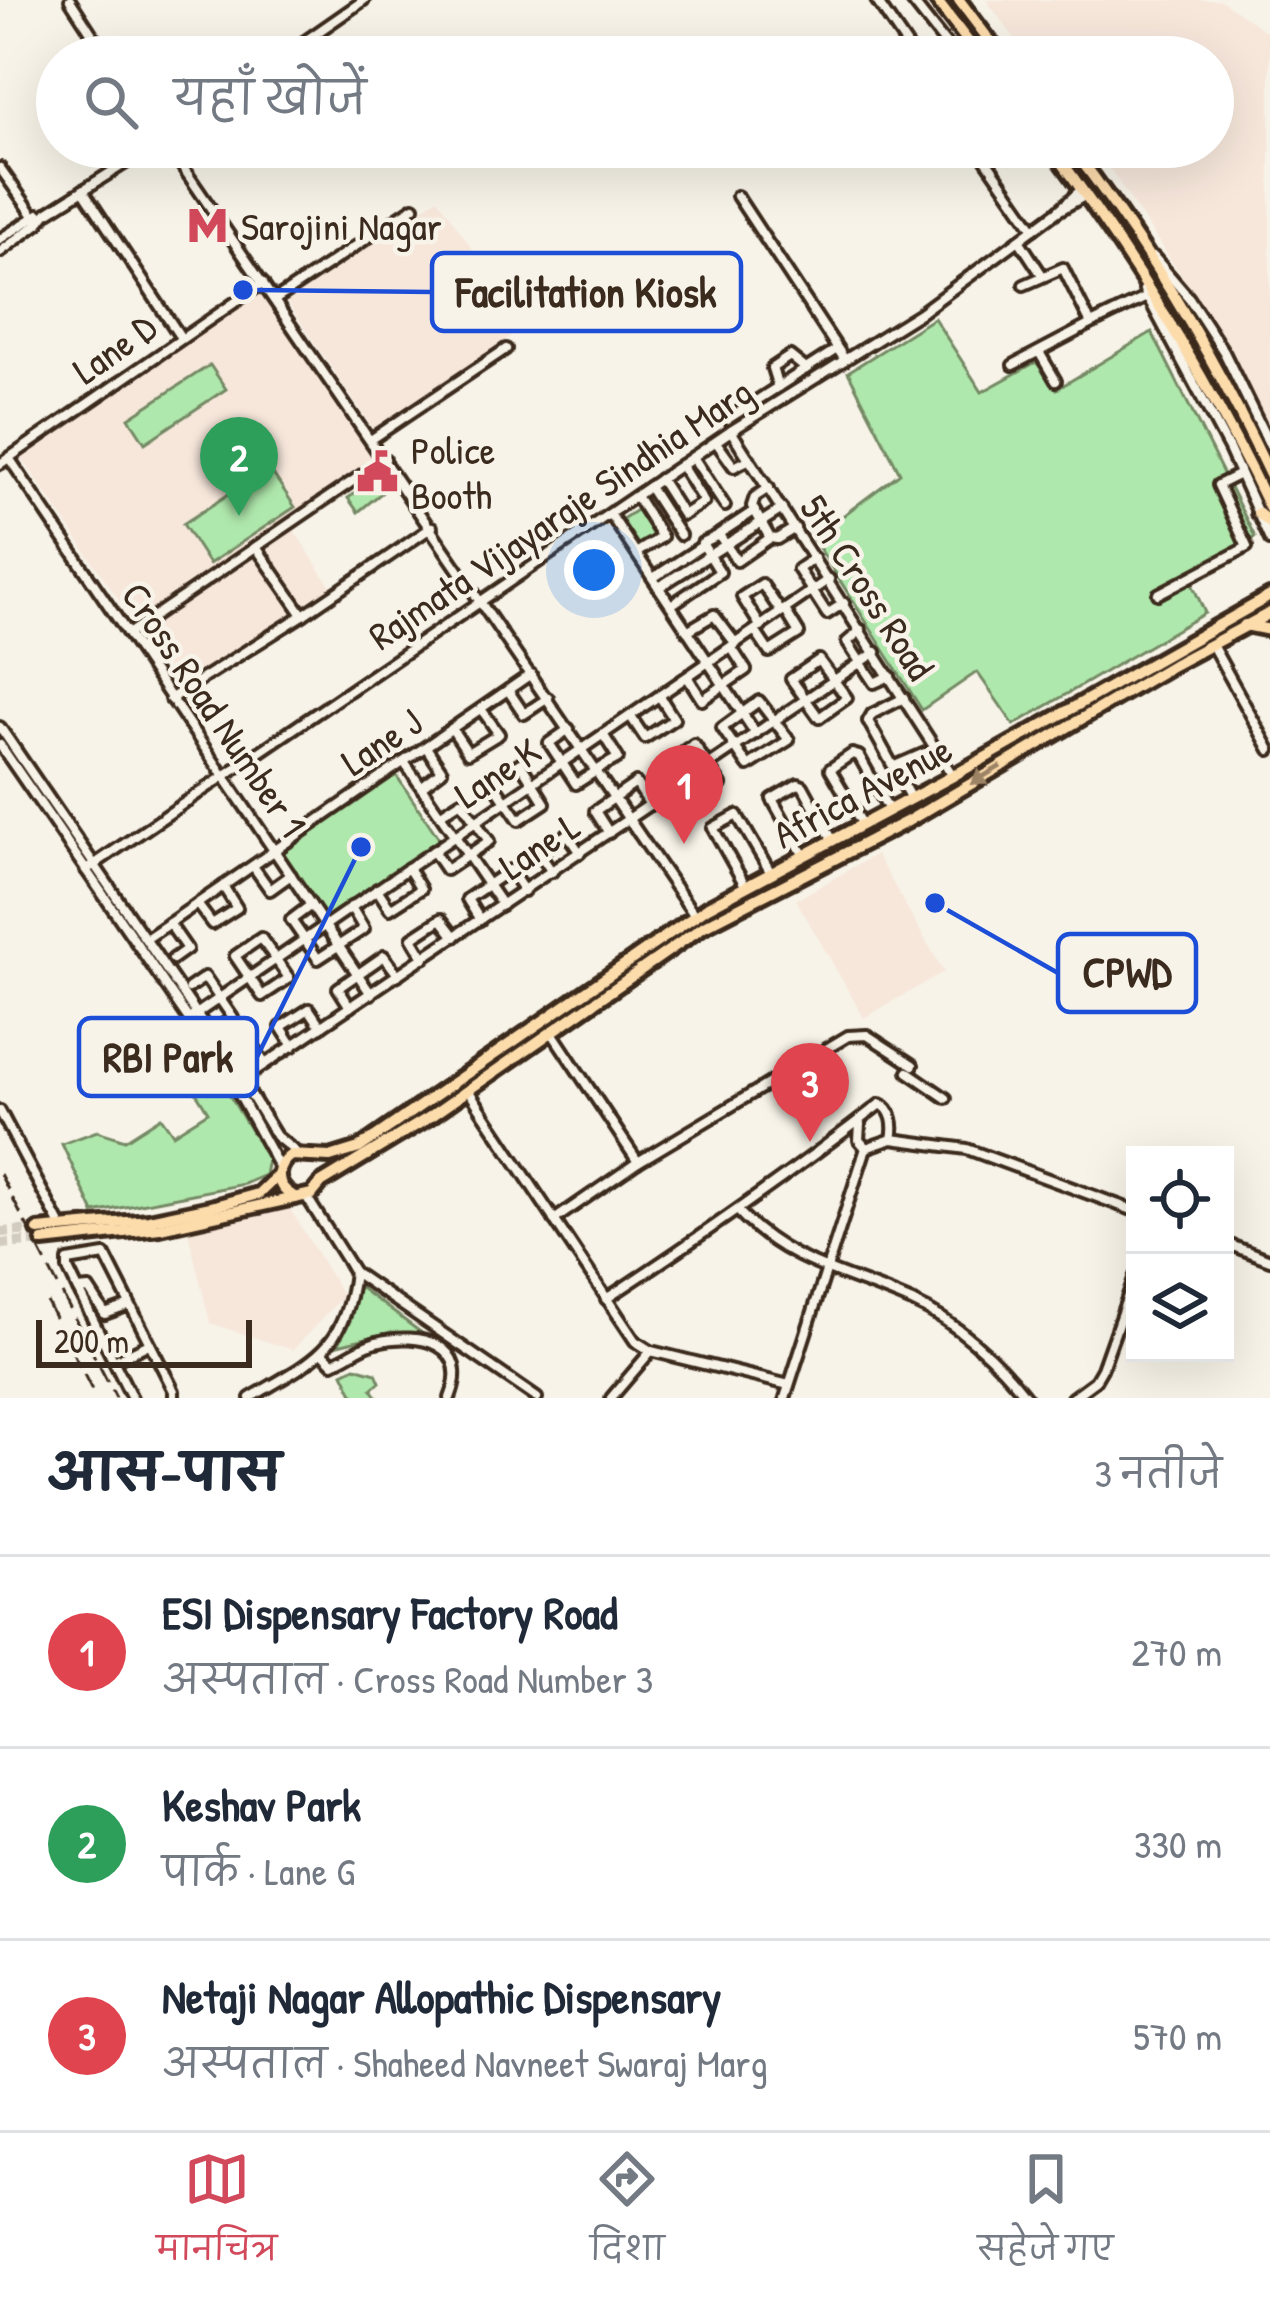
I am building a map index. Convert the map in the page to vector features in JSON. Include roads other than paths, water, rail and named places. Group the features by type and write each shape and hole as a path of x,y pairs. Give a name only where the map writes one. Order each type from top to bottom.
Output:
{"main road":[{"path":"936,0 964,36"},
{"path":"958,0 986,36"},
{"path":"1066,168 1172,322 1270,523"},
{"path":"1088,168 1145,247 1270,475"},
{"path":"1093,175 1102,168"},
{"path":"1265,599 1270,584"},
{"name":"Africa Avenue","path":"303,1154 341,1156 362,1146 695,916 1265,599"},
{"name":"Africa Avenue","path":"321,1183 468,1090 704,926 908,821 1270,613"},
{"path":"1245,625 1270,630"},
{"path":"303,1154 319,1163 321,1183 300,1196 160,1228 40,1236 62,1228 148,1220 211,1207 258,1194 279,1171 286,1158 303,1154"},
{"path":"279,1171 282,1188 300,1196"}],"street":[{"path":"70,0 93,36"},
{"path":"312,36 364,0"},
{"path":"876,0 901,36"},
{"path":"911,0 939,36"},
{"path":"0,168 37,219"},
{"path":"0,239 118,168"},
{"path":"184,168 583,751 604,767 615,798 695,916"},
{"path":"992,168 1034,229"},
{"path":"83,190 181,338"},
{"name":"Rajmata Vijayaraje Sindhia Marg","path":"90,867 731,431 920,314 1084,192"},
{"path":"736,196 845,360"},
{"path":"275,300 414,207"},
{"path":"0,252 37,219"},
{"path":"1019,240 1042,275"},
{"path":"1145,247 1189,298 1224,352 1270,446"},
{"path":"1024,284 1059,267 1064,269 1091,324"},
{"name":"Lane D","path":"4,461 263,283"},
{"path":"1013,364 1150,295 1240,474 1264,511 1270,540"},
{"path":"728,419 837,349"},
{"path":"372,439 506,350"},
{"path":"1039,352 1056,381"},
{"path":"778,387 772,368 790,356 806,369"},
{"name":"5th Cross Road","path":"731,431 953,776"},
{"path":"716,442 734,467 750,460"},
{"path":"694,457 725,506"},
{"path":"128,634 386,459"},
{"name":"Cross Road Number 1","path":"4,461 128,634 371,994"},
{"path":"660,479 683,515 704,502 681,465"},
{"path":"1158,594 1247,547 1217,485 1240,474"},
{"path":"649,487 680,535"},
{"path":"769,488 753,500 770,538"},
{"path":"636,496 662,537 636,553"},
{"path":"656,583 705,550 726,544 782,509"},
{"path":"705,550 717,534 754,511"},
{"path":"610,514 756,734"},
{"path":"170,699 431,527"},
{"path":"670,605 770,538 795,528"},
{"path":"717,534 736,561"},
{"path":"256,548 303,615"},
{"path":"705,550 720,572"},
{"path":"814,558 798,569 827,614 844,603"},
{"name":"Lane K","path":"193,1016 829,579"},
{"path":"761,584 783,611 799,633 770,652 742,597 761,584"},
{"path":"687,631 714,615 746,670 702,700 688,678"},
{"path":"861,630 847,641 859,663 874,682 890,676"},
{"path":"1211,644 1270,750"},
{"name":"Lane L","path":"238,1083 876,652"},
{"path":"822,661 847,698 819,718 805,700 791,679 822,661"},
{"name":"Lane J","path":"146,939 532,674"},
{"path":"508,690 524,713 548,698"},
{"path":"631,717 644,738 674,718 660,697"},
{"path":"904,698 868,717 911,799"},
{"path":"760,701 776,720 788,742 748,766 722,728 760,701"},
{"path":"452,729 468,752 499,734 482,709"},
{"path":"0,727 238,1083 276,1136 303,1154"},
{"path":"568,729 549,743 576,784 618,758 604,736"},
{"path":"694,744 721,785 691,804 679,786 664,764 694,744"},
{"path":"0,745 146,939 193,1016"},
{"path":"422,787 442,771 426,747"},
{"path":"894,766 925,752 943,760"},
{"path":"863,825 830,769 852,754 859,756 890,810"},
{"path":"404,762 502,905"},
{"path":"520,763 545,803 519,820 505,802 492,781 520,763"},
{"path":"609,833 596,812 636,783 650,805"},
{"path":"803,856 772,799 798,784 832,841"},
{"path":"433,851 446,870 489,841 461,801 440,814"},
{"path":"746,887 713,828 737,814 771,873"},
{"path":"552,872 539,854 567,834 580,853"},
{"path":"253,866 270,890 291,875"},
{"path":"377,889 390,909 421,889 408,868"},
{"path":"480,920 466,899 488,884 510,870 524,891"},
{"path":"197,904 212,924 237,908 223,886"},
{"path":"311,905 291,920 318,958 364,929 351,907"},
{"path":"424,958 412,938 441,919 455,937"},
{"path":"169,923 187,949 173,959"},
{"path":"261,938 276,958 289,978 262,996 235,956 261,938"},
{"path":"350,1007 338,988 385,956 398,975"},
{"path":"189,988 205,977 233,1018 219,1027"},
{"path":"292,1046 281,1027 309,1009 322,1027"},
{"path":"551,1031 638,1162"},
{"path":"554,1220 638,1162 857,1033 867,1035 946,1098"},
{"path":"237,1057 253,1046 265,1064"},
{"path":"238,1083 279,1171"},
{"path":"468,1090 622,1326 651,1351 789,1385"},
{"path":"606,1299 739,1211 877,1106 884,1105 892,1120 892,1139"},
{"path":"0,1111 62,1228"},
{"path":"860,1123 859,1140 866,1148"},
{"path":"866,1148 892,1139 967,1149 1126,1208"},
{"path":"785,1398 866,1148"},
{"path":"300,1196 354,1272 538,1398"},
{"path":"739,1211 768,1241 932,1313 968,1338 1027,1398"},
{"path":"1234,1246 1270,1260"},
{"path":"132,1398 68,1261 105,1255 174,1398"},
{"path":"250,1398 322,1352 344,1323 354,1272"},
{"path":"78,1290 89,1289 107,1315 130,1305"},
{"path":"1072,1398 1095,1381 1102,1369 1126,1301"},
{"path":"322,1352 334,1363 373,1342 434,1343 457,1365 458,1379 450,1398"},
{"path":"114,1360 149,1344"},
{"path":"611,1398 651,1351"}],"tunnel":[{"path":"0,1232 38,1230"},
{"path":"0,1244 43,1241"}],"railway":[{"path":"0,1174 116,1398"},
{"path":"47,1302 96,1398"}],"place":[{"name":"Sarojini Nagar","path":"207,225"},
{"name":"Facilitation Kiosk","path":"243,290"},
{"name":"Police Booth","path":"377,471"},
{"name":"Keshav Park","path":"239,516"},
{"name":"ESI Dispensary Factory Road","path":"684,844"},
{"name":"RBI Park","path":"361,847"},
{"name":"CPWD","path":"935,903"},
{"name":"Netaji Nagar Allopathic Dispensary","path":"810,1142"}]}
